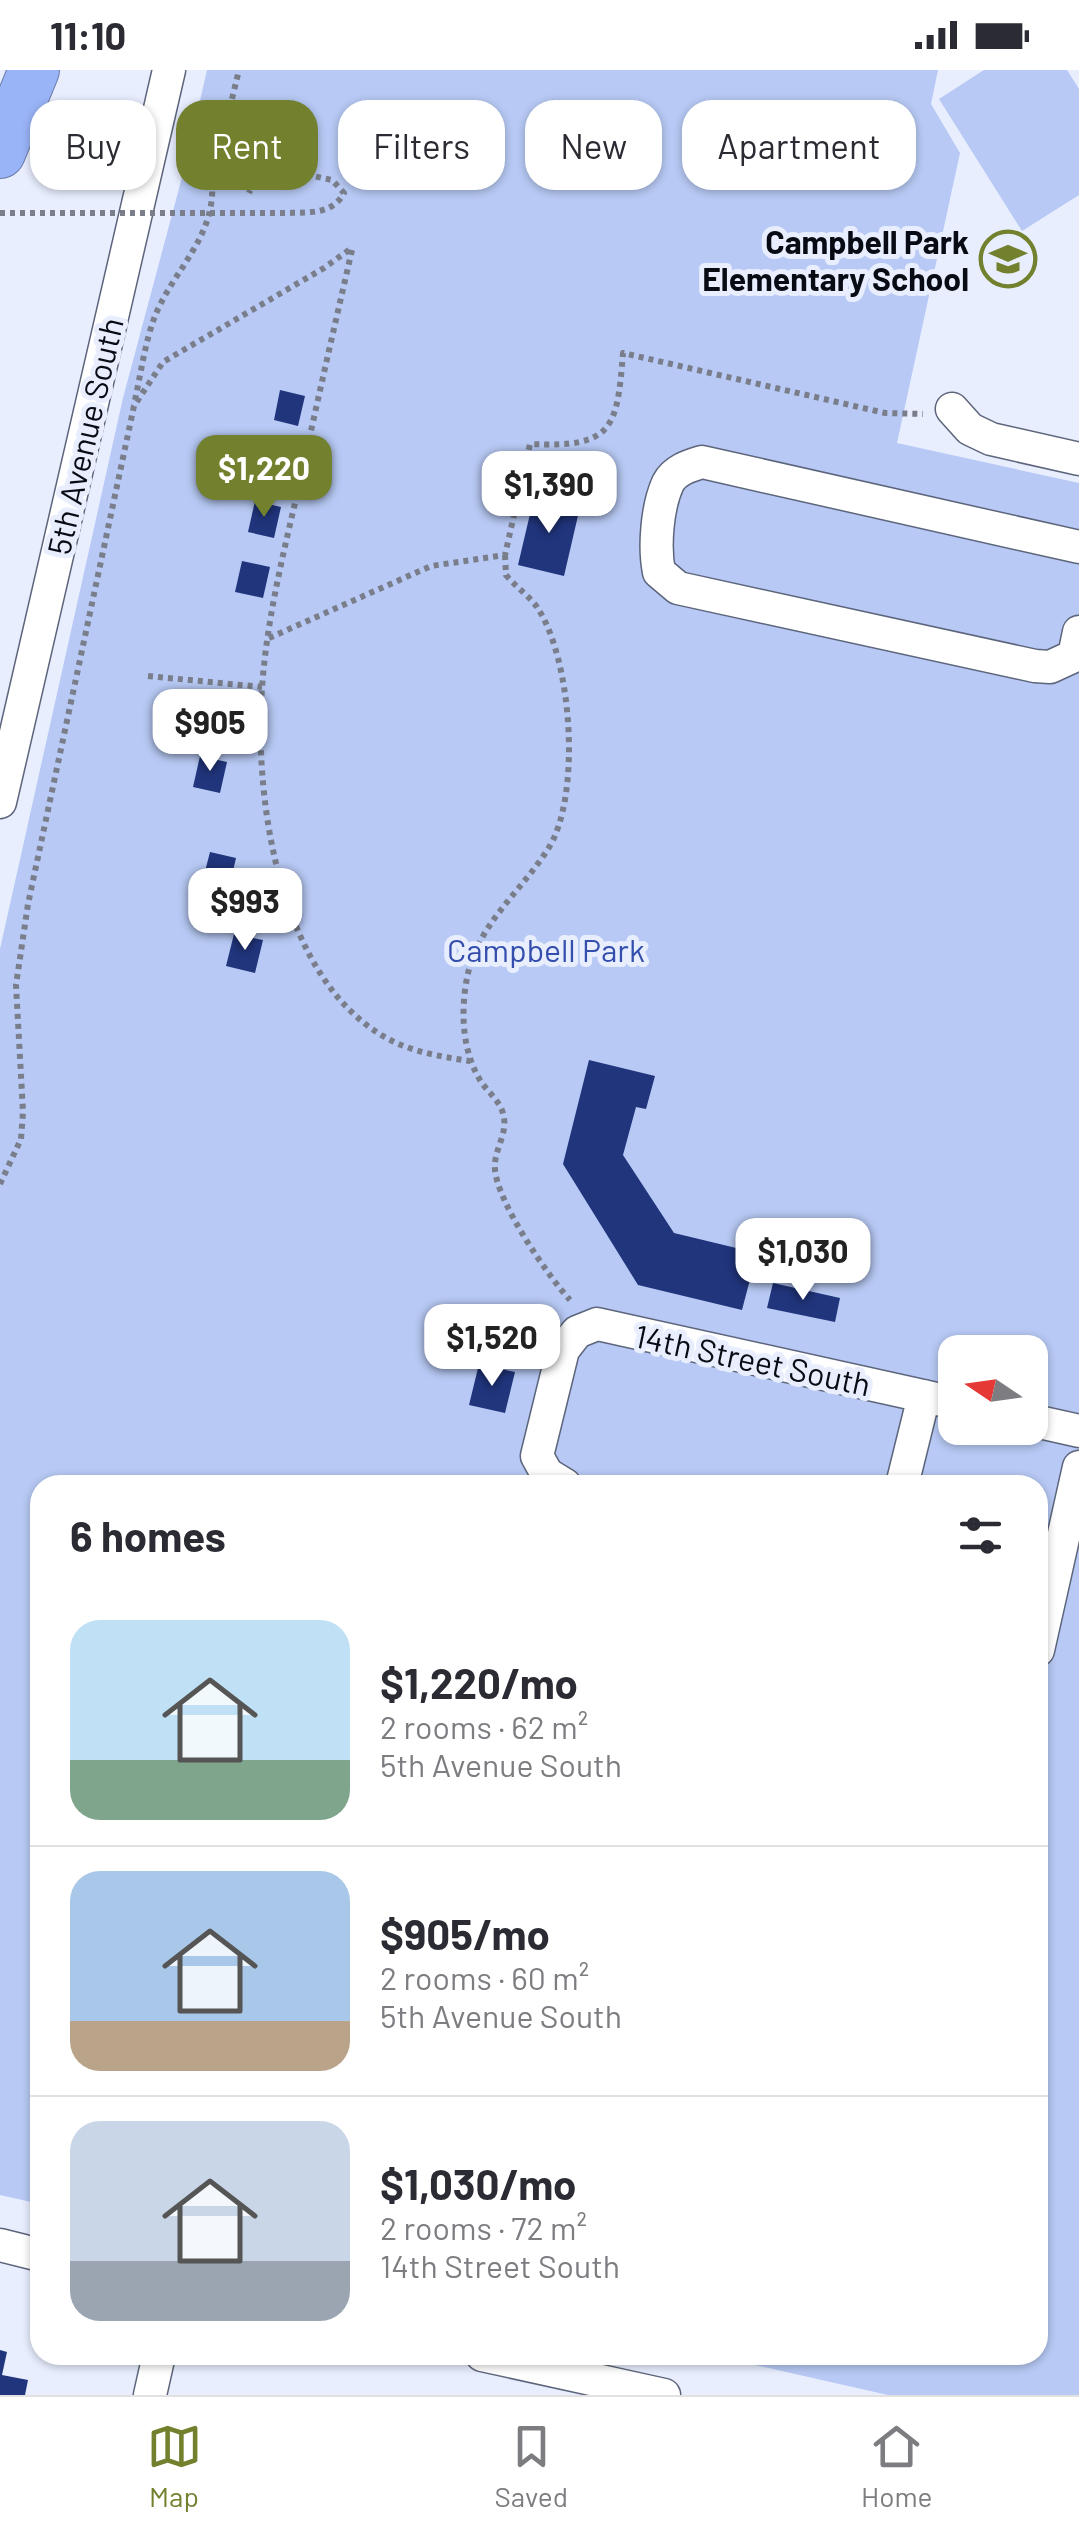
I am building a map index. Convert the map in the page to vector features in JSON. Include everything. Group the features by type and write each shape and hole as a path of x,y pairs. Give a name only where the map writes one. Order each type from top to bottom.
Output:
{"highway":[{"path":"0,153 34,70"}],"street":[{"name":"5th Avenue South","path":"0,802 169,70"},
{"path":"952,410 970,430 991,439 1079,459"},
{"path":"1079,548 702,462 682,468 669,481 654,546 659,572 678,588 1035,666 1050,667 1074,656 1079,632"},
{"name":"14th Street South","path":"549,1475 537,1456 563,1350 577,1332 597,1324 938,1400"},
{"name":"14th Street South","path":"906,1475 938,1402"},
{"path":"1048,1424 1079,1431"},
{"path":"1048,1605 1079,1467"},
{"path":"0,2246 30,2253"},
{"path":"150,2395 158,2365"},
{"path":"528,2365 664,2395"}],"path":[{"path":"0,1184 21,1139 24,1112 16,985 28,904 134,406 153,320 168,287 199,244 239,70"},
{"path":"0,212 287,213 322,211 338,205 344,194 332,180 290,172 266,173 256,180 249,193"},
{"path":"134,406 163,362 353,247 281,564 268,638 262,687 262,754 272,841 294,922 326,984 343,1003 360,1021 384,1037 416,1051 470,1061"},
{"path":"597,1324 552,1281 496,1183 494,1164 505,1120 499,1104 470,1061 464,1027 470,968 482,938 547,851 558,829 571,760 568,711 546,626 537,606 506,575 505,555 530,444 572,445 592,440 610,426 619,402 623,352 885,413 952,410"},
{"path":"268,638 431,566 505,555"},
{"path":"148,676 262,687"}],"green space":[{"name":"Campbell Park","path":"207,70 938,70 931,104 960,153 897,443 1079,483 1079,2395 888,2395 755,2365 1048,2365 1048,1475 30,1475 30,2202 0,2195 0,949 123,398 179,190 318,190 318,100 200,100"},
{"path":"984,70 1067,70 1079,89 1079,195 1022,231 939,99"}],"building":[{"path":"280,390 305,396 298,426 274,420"},
{"path":"534,497 580,507 564,576 518,565"},
{"path":"255,501 281,507 274,538 248,532"},
{"path":"242,561 270,567 263,598 235,592"},
{"path":"200,756 227,762 220,793 193,787"},
{"path":"210,852 236,858 229,889 202,883"},
{"path":"234,934 263,940 255,973 226,966"},
{"path":"589,1060 655,1076 646,1109 636,1107 623,1155 674,1233 757,1253 742,1310 638,1285 563,1164"},
{"path":"773,1240 813,1249 810,1263 769,1254"},
{"path":"773,1283 840,1298 835,1322 767,1308"},
{"path":"479,1364 515,1372 505,1413 469,1405"},
{"path":"0,2350 7,2352 2,2375 28,2380 25,2395 0,2395"}],"place":[{"name":"Campbell Park Elementary School","path":"1008,259"}]}
